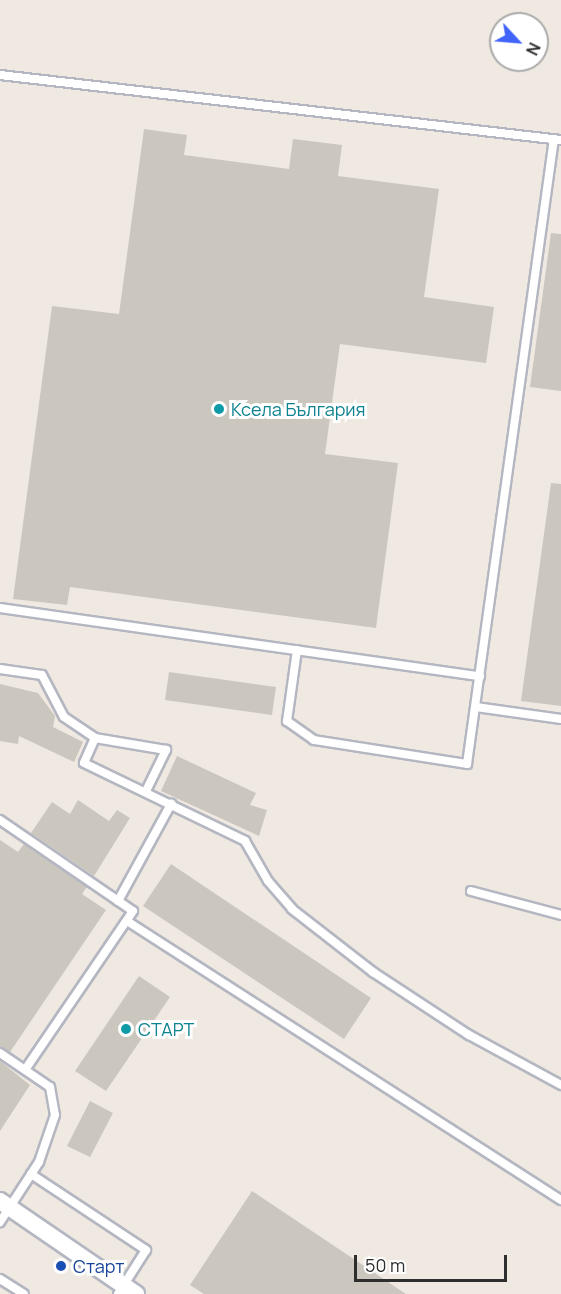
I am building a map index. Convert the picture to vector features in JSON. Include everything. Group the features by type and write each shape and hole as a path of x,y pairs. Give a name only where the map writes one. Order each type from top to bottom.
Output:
{"street":[{"path":"5,1204 126,1291"}],"lane":[{"path":"0,77 558,140 468,764 314,740 287,721 297,650"},
{"path":"0,608 480,676"},
{"path":"0,669 42,675 63,717 95,738 166,750 146,791"},
{"path":"476,707 561,719"},
{"path":"95,738 84,763 146,791 245,841 268,881 292,909 373,972 469,1035 561,1085"},
{"path":"118,901 171,804"},
{"path":"0,820 133,911 26,1070"},
{"path":"471,891 561,915"},
{"path":"127,921 561,1200"},
{"path":"0,1053 50,1087 55,1115 51,1136 31,1174 5,1204 0,1222"},
{"path":"31,1174 146,1250 126,1291"},
{"path":"0,1279 24,1294"}],"building":[{"name":"Ксела България","path":"144,129 187,135 184,155 289,169 293,139 342,145 338,176 439,189 424,297 494,307 486,363 340,344 325,454 398,463 376,628 70,587 67,605 13,599 52,306 119,314"},
{"path":"551,233 561,234 561,391 530,387"},
{"path":"551,483 561,484 561,706 521,701"},
{"path":"169,672 276,687 272,715 165,700"},
{"path":"0,684 38,693 55,716 53,727 83,742 74,762 19,736 18,744 0,741"},
{"path":"177,756 256,793 250,805 267,810 259,836 161,791"},
{"path":"78,800 109,821 117,810 130,818 94,876 31,833 52,802 70,814"},
{"path":"0,840 18,852 24,844 87,887 82,894 106,910 10,1052 0,1047"},
{"path":"171,864 371,998 344,1039 143,906"},
{"name":"СТАРТ","path":"139,976 170,997 106,1091 75,1071"},
{"path":"0,1061 30,1085 0,1131"},
{"path":"90,1101 113,1113 90,1157 67,1146"},
{"path":"252,1191 406,1294 204,1294 190,1285"}],"place":[{"name":"Ксела България","path":"219,409"},
{"name":"СТАРТ","path":"126,1029"},
{"name":"Старт","path":"61,1266"}]}
